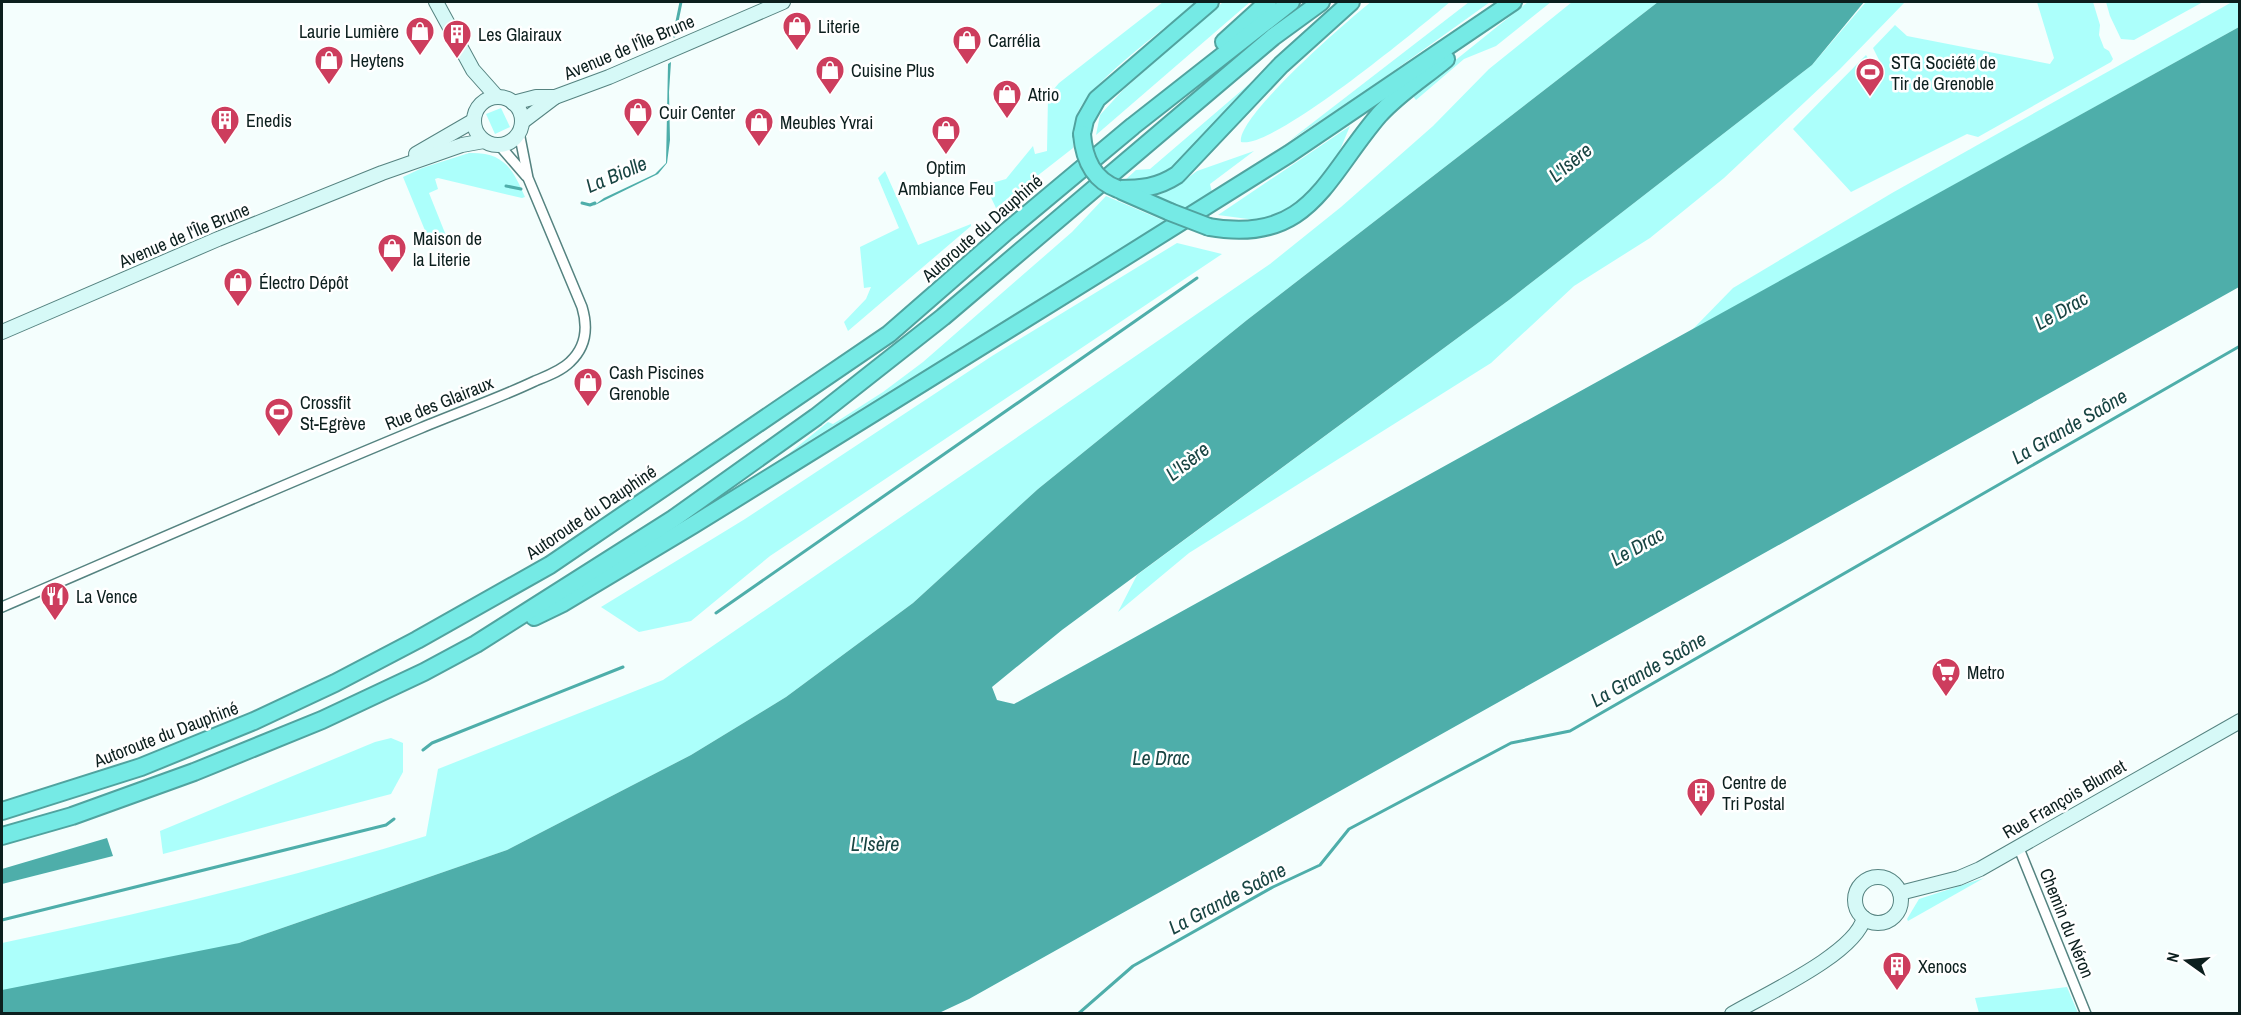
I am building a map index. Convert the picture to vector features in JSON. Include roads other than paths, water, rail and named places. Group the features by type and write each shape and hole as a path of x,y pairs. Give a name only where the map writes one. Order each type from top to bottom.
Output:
{"highway":[{"path":"1210,2 1102,95 1091,108 1082,134 1085,154 1094,172 1106,184 1170,212 1209,226 1230,230 1257,230 1274,226 1299,212 1324,188 1396,98 1444,61 1513,2"},
{"path":"1133,126 1268,2"},
{"path":"1133,126 1291,2"},
{"path":"473,646 673,519 816,417 943,317 1273,37 1321,2"},
{"path":"1118,189 1145,189 1165,183 1177,175 1281,64 1351,2"},
{"path":"2,836 72,816 194,772 322,720 563,603 961,359 1289,154 1513,2"},
{"name":"Autoroute du Dauphiné","path":"2,811 141,767 254,721 335,683 417,640 550,565 890,334 1006,232 1133,126"}],"street":[{"path":"436,2 473,70 497,97 513,103 518,108 521,127 508,143 500,146 484,141 478,136 473,121 478,107 473,70"},
{"name":"Avenue de l'Île Brune","path":"521,127 555,97 630,68 783,2"},
{"path":"478,107 490,98 497,97"},
{"name":"Avenue de l'Île Brune","path":"513,103 536,97 555,97"},
{"name":"Avenue de l'Île Brune","path":"382,173 473,121"},
{"name":"Rue des Glairaux","path":"2,607 411,432 511,392 570,363 579,352 583,342 586,333 585,319 528,178 521,127"},
{"name":"Avenue de l'Île Brune","path":"2,332 218,239 382,173 462,145 484,141"},
{"name":"Rue des Glairaux","path":"500,146 528,178"},
{"name":"Rue François Blumet","path":"1900,893 1959,878 1980,869 2240,721"},
{"name":"Chemin du Néron","path":"2018,846 2086,1014"},
{"path":"1876,877 1883,877 1894,882 1900,893 1900,908 1890,920 1877,923 1864,918 1856,907 1857,891 1863,882 1876,877"},
{"path":"1732,1014 1834,954 1862,927 1864,918"}],"water":[{"path":"1658,2 1864,2 1812,65 1509,300 1062,630 992,687 997,700 1014,704 2239,27 2239,287 969,999 939,1013 2,1013 2,990 239,943 507,850 691,755 786,697 913,603 1038,489 1247,320"},
{"path":"671,62 670,140 667,163 658,174 593,206 604,198 655,174 666,163 668,64"},
{"path":"107,838 113,856 2,884 2,869"}],"waterway":[{"name":"La Biolle","path":"674,36 681,2"},
{"name":"La Biolle","path":"506,186 521,189"},
{"name":"La Biolle","path":"582,203 590,205 595,203"},
{"path":"716,613 1197,278"},
{"name":"La Grande Saône","path":"1078,1014 1133,966 1273,887 1320,865 1349,829 1511,743 1570,731 2240,346"},
{"path":"423,750 432,743 623,667"},
{"path":"2,920 386,825 394,819"}],"place":[{"name":"Literie","path":"797,52"},
{"name":"Laurie Lumière","path":"420,56"},
{"name":"Les Glairaux","path":"457,60"},
{"name":"Carrélia","path":"967,66"},
{"name":"Heytens","path":"329,86"},
{"name":"Cuisine Plus","path":"830,96"},
{"name":"STG Société de Tir de Grenoble","path":"1870,98"},
{"name":"Atrio","path":"1007,120"},
{"name":"Cuir Center","path":"638,138"},
{"name":"Enedis","path":"225,146"},
{"name":"Meubles Yvrai","path":"759,148"},
{"name":"Optim Ambiance Feu","path":"946,156"},
{"name":"Maison de la Literie","path":"392,274"},
{"name":"Électro Dépôt","path":"238,308"},
{"name":"Cash Piscines Grenoble","path":"588,408"},
{"name":"Crossfit St-Egrève","path":"279,438"},
{"name":"La Vence","path":"55,622"},
{"name":"Metro","path":"1946,698"},
{"name":"Centre de Tri Postal","path":"1701,818"},
{"name":"Xenocs","path":"1897,992"}],"water label":[{"name":"L'Isère","path":"1570,162"},
{"name":"Le Drac","path":"2061,310"},
{"name":"L'Isère","path":"1187,461"},
{"name":"Le Drac","path":"1637,546"},
{"name":"Le Drac","path":"1161,757"},
{"name":"L'Isère","path":"875,843"}]}
